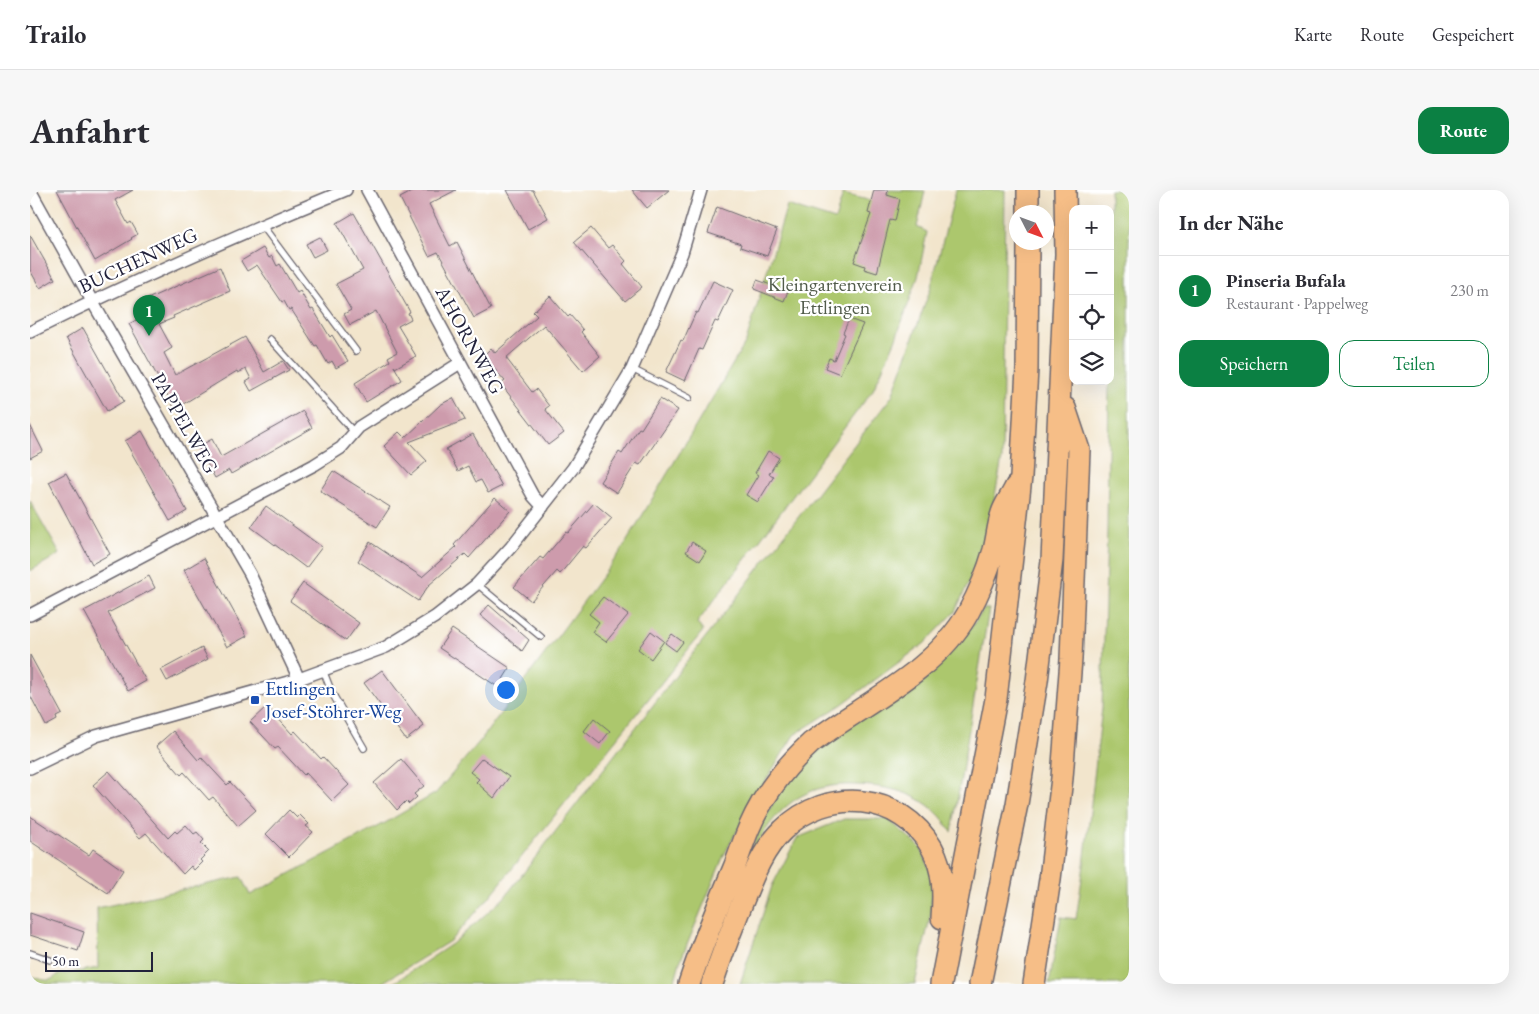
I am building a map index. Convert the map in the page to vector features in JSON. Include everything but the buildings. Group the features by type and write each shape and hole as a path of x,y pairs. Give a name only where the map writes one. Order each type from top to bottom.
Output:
{"highway":[{"path":"1028,190 1028,205"},
{"path":"980,984 1017,804 1037,681 1052,560 1066,254 1065,190"},
{"path":"940,984 996,699 1022,477 1027,369 1028,250"},
{"path":"1034,984 1050,879 1062,778 1071,658 1079,450 1060,396"},
{"path":"689,984 714,913 749,828 759,806 772,785 798,754 811,743 910,676 931,659 949,639 967,614 981,587 994,550 1002,511 1022,477"},
{"path":"712,984 754,874 766,852 782,830 800,816 822,805 843,800 867,802 888,809 906,819 920,831 932,849 940,868 944,890 940,984"}],"street":[{"name":"PAPPELWEG","path":"30,190 250,574 299,678"},
{"name":"BUCHENWEG","path":"30,332 92,301 262,224 346,190"},
{"name":"AHORNWEG","path":"367,190 533,496 543,507"},
{"path":"30,768 96,736 299,678 386,647 436,617 477,584 510,547 573,468 632,369 682,253 702,190"},
{"path":"30,615 314,465 341,448 359,427 460,363"}],"lane":[{"path":"262,224 356,351"},
{"path":"270,339 354,432"},
{"path":"632,369 689,398"},
{"path":"477,584 541,637"},
{"path":"323,670 332,693 364,748"},
{"path":"30,953 50,960"}],"green space":[{"name":"Kleingartenverein Ettlingen","path":"889,190 925,191 917,227 927,232 918,277 895,341 873,390 697,623 703,631 487,900 450,941 380,984 30,984 30,976 48,980 57,975 98,968 97,908 241,877 250,895 385,823 436,793 480,741 621,551 746,342 787,205 835,220 843,194 885,204"},
{"path":"956,190 1005,190 1002,459 985,547 955,612 925,643 841,705 794,735 756,796 724,855 680,962 674,984 392,984 452,944 504,898 892,396 930,290"},
{"path":"1110,190 1129,190 1129,984 1049,984 1061,917 1076,919 1102,708 1109,385 1114,385 1114,205 1110,205"},
{"path":"30,501 60,554 30,571"},
{"path":"984,609 989,609 952,832 932,808 912,796 891,789 855,785 829,786 807,793 789,804 761,838 750,858 732,902 702,984 699,984 762,822 781,790 811,757 967,633"},
{"path":"844,819 888,819 921,848 933,877 931,913 915,984 740,984 772,886 797,838"}],"place":[{"name":"Pinseria Bufala","path":"149,336"},
{"name":"Ettlingen Josef-Stöhrer-Weg","path":"255,700"}]}
